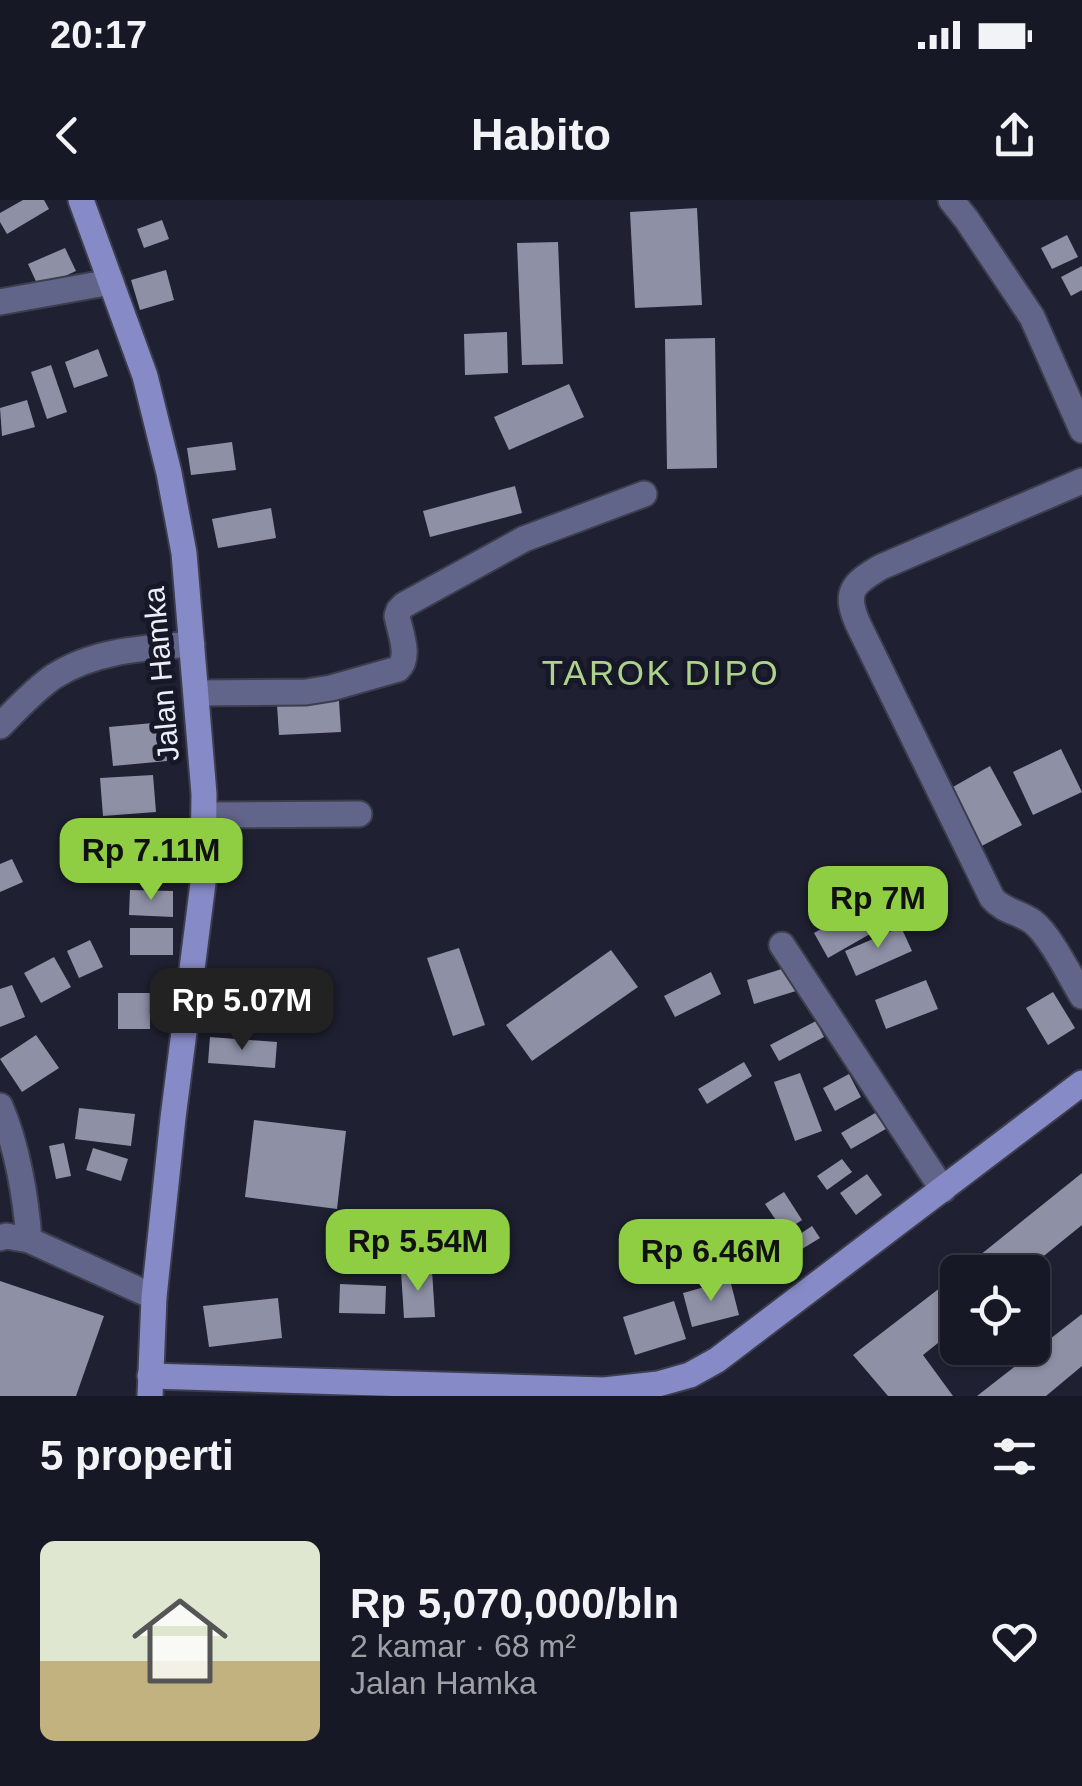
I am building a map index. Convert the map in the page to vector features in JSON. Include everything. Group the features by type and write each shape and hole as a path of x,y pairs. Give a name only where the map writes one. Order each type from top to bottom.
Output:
{"street":[{"name":"Jalan Hamka","path":"80,200 145,376 169,472 184,553 197,693 204,815 202,884 172,1118 154,1297 150,1386"},
{"path":"951,200 1032,317 1082,430"},
{"path":"0,302 110,282"},
{"path":"1082,481 881,568 860,579 851,592 851,607 858,624 992,898 1042,931 1082,996"},
{"path":"197,693 306,692 398,669 405,657 398,616 404,605 524,539 644,494"},
{"path":"0,726 54,676 85,660 125,650 192,644"},
{"path":"204,815 359,814"},
{"path":"782,946 943,1190"},
{"path":"150,1386 604,1390 690,1376 717,1360 1082,1082"},
{"path":"0,1106 12,1140 29,1240"},
{"path":"0,1238 29,1240 154,1297"}],"building":[{"path":"23,200 44,200 49,209 7,234 0,213"},
{"path":"697,208 702,305 635,308 630,212"},
{"path":"162,220 169,239 144,248 137,229"},
{"path":"1067,235 1078,257 1052,269 1041,248"},
{"path":"558,242 563,364 522,365 517,243"},
{"path":"65,248 76,271 39,288 28,264"},
{"path":"1082,266 1082,290 1071,296 1061,277"},
{"path":"166,270 174,300 140,310 131,280"},
{"path":"507,332 508,373 465,375 464,334"},
{"path":"715,338 717,468 667,469 665,339"},
{"path":"98,349 108,376 74,388 65,362"},
{"path":"51,365 67,412 47,419 31,372"},
{"path":"569,384 584,417 509,450 494,417"},
{"path":"27,400 35,427 2,436 0,408"},
{"path":"232,442 236,470 191,475 187,448"},
{"path":"515,486 522,513 430,537 423,511"},
{"path":"271,508 276,538 218,548 212,519"},
{"path":"339,701 341,732 279,735 277,705"},
{"path":"164,722 167,761 113,766 109,727"},
{"path":"1061,749 1082,792 1033,815 1013,772"},
{"path":"990,766 1022,825 976,849 944,792"},
{"path":"153,775 156,812 103,816 100,778"},
{"path":"12,859 23,882 0,892 0,864"},
{"path":"905,881 919,906 828,958 814,933"},
{"path":"130,890 173,891 173,917 129,915"},
{"path":"901,927 912,951 856,976 845,951"},
{"path":"130,928 173,928 173,955 130,955"},
{"path":"90,940 103,967 79,978 67,951"},
{"path":"459,948 485,1025 453,1036 427,958"},
{"path":"611,950 638,987 532,1061 506,1025"},
{"path":"54,957 71,987 41,1003 24,973"},
{"path":"788,967 796,991 754,1004 747,980"},
{"path":"711,972 721,994 675,1017 664,996"},
{"path":"926,980 938,1009 886,1029 875,1000"},
{"path":"12,985 25,1017 0,1027 0,989"},
{"path":"1053,992 1075,1028 1048,1045 1026,1008"},
{"path":"118,993 150,993 150,1029 118,1029"},
{"path":"816,1021 824,1037 779,1061 770,1045"},
{"path":"36,1035 59,1068 22,1092 0,1059"},
{"path":"210,1037 277,1042 275,1068 208,1063"},
{"path":"744,1062 752,1076 707,1104 698,1089"},
{"path":"800,1073 822,1131 795,1141 774,1082"},
{"path":"849,1074 861,1097 835,1111 823,1088"},
{"path":"79,1108 135,1114 131,1146 75,1139"},
{"path":"882,1109 891,1126 851,1149 841,1133"},
{"path":"254,1120 346,1131 337,1209 245,1197"},
{"path":"64,1143 71,1176 56,1179 49,1146"},
{"path":"93,1148 128,1159 121,1181 86,1170"},
{"path":"842,1159 852,1172 827,1190 817,1176"},
{"path":"1082,1173 1082,1225 1045,1255 980,1255"},
{"path":"867,1174 882,1195 856,1215 840,1193"},
{"path":"784,1192 802,1220 784,1232 765,1204"},
{"path":"812,1226 820,1238 802,1249 794,1238"},
{"path":"767,1234 788,1259 770,1274 749,1249"},
{"path":"432,1270 435,1317 404,1318 401,1271"},
{"path":"730,1280 739,1315 692,1327 683,1293"},
{"path":"0,1281 104,1316 76,1396 0,1396"},
{"path":"340,1284 386,1286 385,1314 339,1313"},
{"path":"940,1288 940,1341 923,1355 953,1396 888,1396 853,1355"},
{"path":"278,1298 282,1338 209,1347 203,1306"},
{"path":"674,1301 686,1339 635,1355 623,1317"},
{"path":"1082,1314 1082,1366 1046,1396 977,1396 1017,1365 1050,1365 1050,1339"}],"district":[{"name":"TAROK DIPO","path":"661,672"}]}
